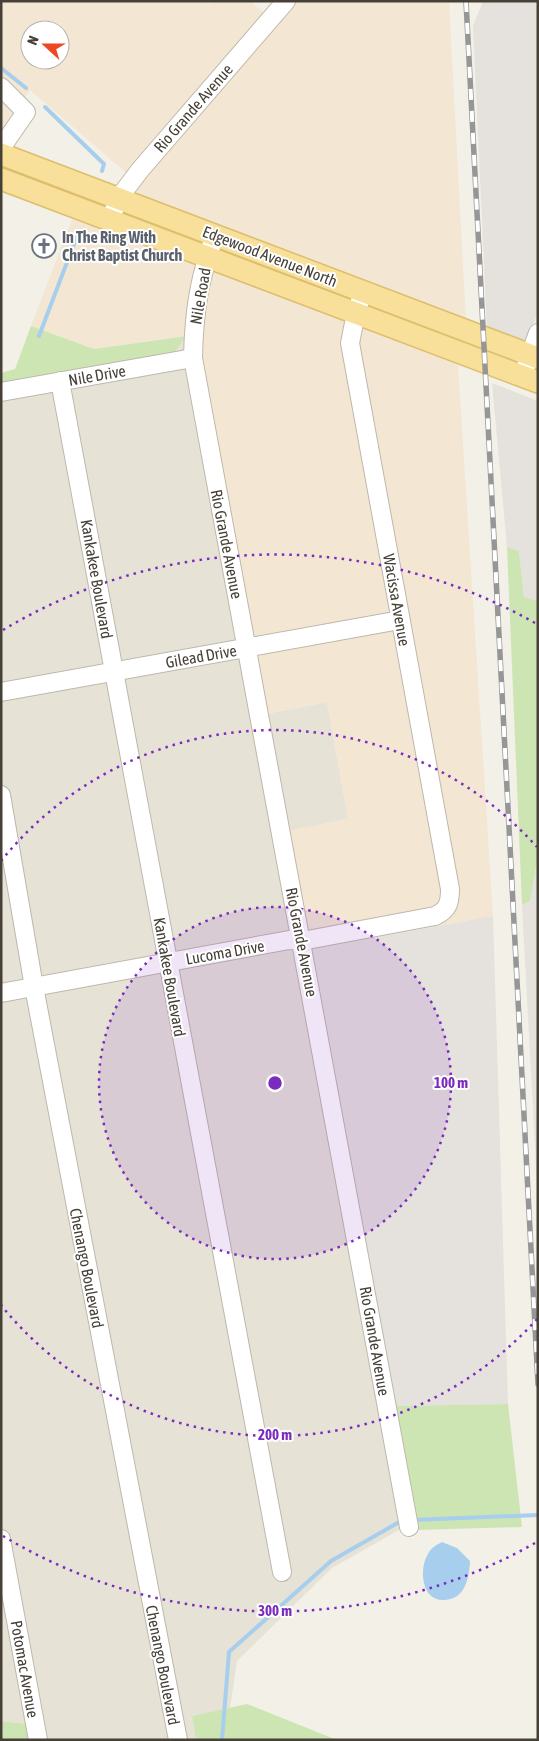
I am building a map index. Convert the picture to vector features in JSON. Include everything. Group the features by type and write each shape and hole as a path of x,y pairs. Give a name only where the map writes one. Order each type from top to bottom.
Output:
{"main road":[{"name":"Edgewood Avenue North","path":"1,154 534,357"},
{"name":"Edgewood Avenue North","path":"1,179 530,379"}],"street":[{"name":"Rio Grande Avenue","path":"110,221 118,199 140,170 286,1"},
{"path":"1,88 26,112 1,148"},
{"name":"Nile Road","path":"193,358 194,319 199,287 215,235"},
{"name":"Wacissa Avenue","path":"363,292 356,313 350,343 450,889 450,900 446,909"},
{"path":"530,379 538,333"},
{"name":"Rio Grande Avenue","path":"193,358 409,1527"},
{"name":"Nile Drive","path":"1,392 193,358"},
{"name":"Kankakee Boulevard","path":"60,381 282,1572"},
{"name":"Gilead Drive","path":"1,692 400,620"},
{"name":"Chenango Boulevard","path":"1,795 34,987 178,1740"},
{"name":"Lucoma Drive","path":"1,993 289,940 302,941 435,916 446,909"},
{"name":"Potomac Avenue","path":"1,1539 38,1740"}],"shaded area":[{"path":"1,1 206,1 210,4 212,1 250,1 276,23 297,1 449,1 466,321 136,196 138,183 30,90 1,137"},
{"path":"483,1 538,1 538,312 526,344 487,329 473,26"},
{"path":"72,219 458,364 493,916 312,949 288,831 348,819 327,702 265,714 197,334 94,349 31,326"},
{"path":"186,336 266,714 327,702 348,819 288,831 312,949 417,1530 399,1530 332,1568 237,1661 230,1708 192,1716 196,1740 30,1740 26,1724 1,1721 1,384"},
{"path":"492,383 538,401 538,601 524,597 519,551 507,547"},
{"path":"538,856 538,1203 522,905 530,901"},
{"path":"493,916 508,1404 395,1406 312,949"}],"green space":[{"path":"31,326 94,349 186,336 173,355 1,384 1,373 15,369"},
{"path":"507,547 519,551 524,597 538,601 538,856 530,901 522,905"},
{"path":"508,1404 522,1527 417,1530 395,1406"},
{"path":"247,1704 337,1740 196,1740 192,1716"},
{"path":"1,1721 26,1724 30,1740 1,1740"}],"water":[{"path":"442,1542 457,1548 470,1561 467,1581 461,1592 450,1599 443,1600 436,1599 430,1595 425,1586 423,1575 424,1564 429,1552"}],"waterway":[{"path":"1,68 26,88"},
{"path":"45,107 104,164 102,171"},
{"path":"39,336 77,236"},
{"path":"413,1520 538,1515"},
{"path":"222,1740 229,1652 331,1561 401,1521"}],"railway":[{"path":"466,1 538,1384"}],"place":[{"name":"In The Ring With Christ Baptist Church","path":"44,246"}]}
